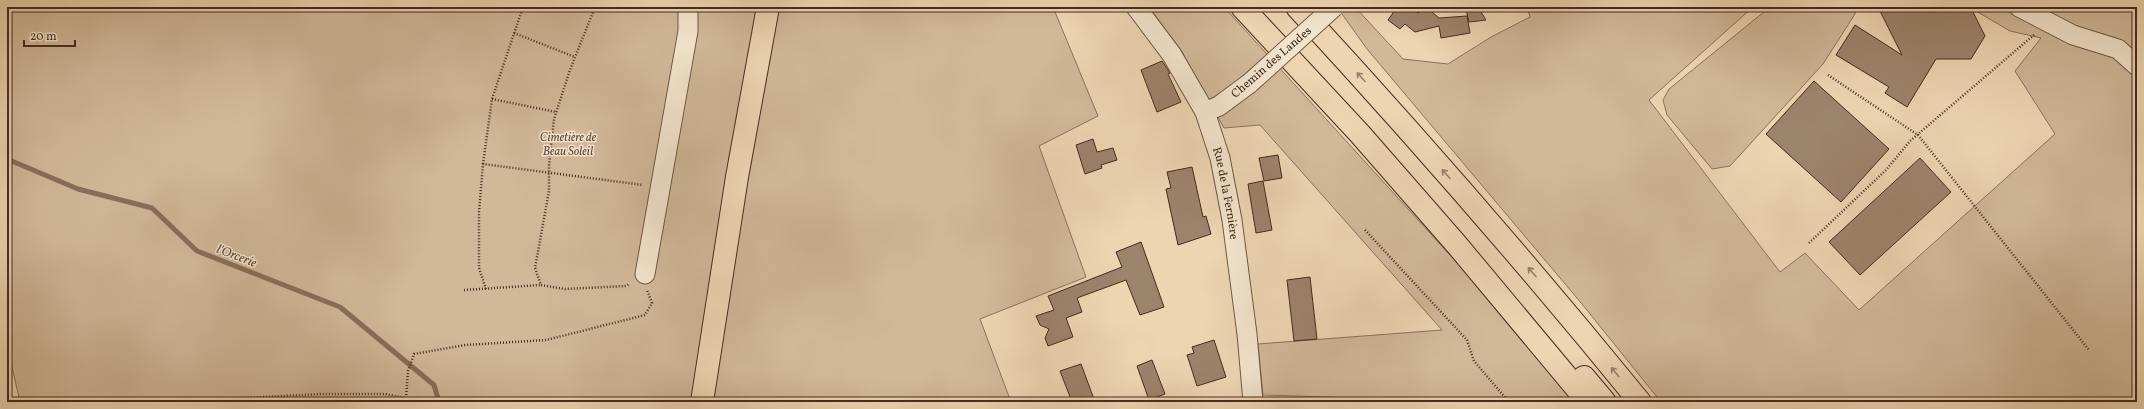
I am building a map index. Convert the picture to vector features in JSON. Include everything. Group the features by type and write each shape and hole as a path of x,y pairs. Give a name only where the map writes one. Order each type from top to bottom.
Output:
{"main road":[{"path":"702,402 737,177 768,7"},
{"path":"1242,7 1360,134 1457,245 1588,402"},
{"path":"1261,7 1378,135 1606,402"},
{"path":"1297,7 1384,102 1500,236 1640,402"}],"street":[{"path":"642,277 688,31 688,7"},
{"name":"Rue de la Fernière","path":"1136,7 1172,55 1205,112 1220,158 1232,220 1247,334 1253,402"},
{"name":"Chemin des Landes","path":"1205,112 1219,106 1250,83 1334,7"},
{"path":"2019,7 2073,35 2118,49 2137,66"}],"path":[{"path":"486,289 479,268 479,212 483,164 492,99 523,7"},
{"path":"541,285 535,268 549,191 549,173 556,112 575,57 595,7"},
{"path":"1809,243 1886,170 1910,141 2049,22"},
{"path":"514,33 575,57"},
{"path":"1828,75 1918,134 2089,350"},
{"path":"492,99 556,112"},
{"path":"483,164 660,187"},
{"path":"1364,230 1467,340 1474,361 1508,402"},
{"path":"406,398 408,371 414,354 465,345 546,340 645,315 652,303 642,277 626,286 565,289 541,285 464,290"},
{"path":"170,402 320,394 385,394 406,398 410,402"}],"green space":[{"name":"Cimetière de Beau Soleil","path":"7,7 1053,7 1098,116 1039,146 1086,277 980,319 1011,402 20,402 7,345"},
{"path":"1149,7 1224,7 1470,277 1574,402 1358,402 1358,398 1263,395 1258,344 1442,330 1260,125 1224,128 1181,50"},
{"path":"1337,7 1355,7 1403,59 1448,64 1491,37 1530,17 1527,7 1753,7 1649,100 1780,272 1805,253 1859,310 2055,134 2015,71 2041,38 2010,31 1969,7 2137,7 2137,402 1661,402 1582,304 1367,49"},
{"path":"1770,7 1856,7 1855,14 1823,64 1730,166 1712,169 1667,115 1663,100 1669,89"}],"building":[{"path":"1397,7 1411,7 1418,13 1422,7 1426,7 1439,18 1467,16 1470,33 1441,38 1439,26 1415,32 1405,24 1400,29 1388,20"},
{"path":"1478,7 1486,20 1469,22 1466,9"},
{"path":"1878,7 1964,7 1973,12 1985,36 1971,59 1936,59 1907,107 1885,93 1889,87 1836,55 1855,25 1902,55"},
{"path":"1162,61 1170,73 1168,74 1181,102 1157,112 1141,70"},
{"path":"1814,81 1889,149 1841,202 1766,134"},
{"path":"1093,139 1097,152 1113,148 1117,160 1101,165 1102,168 1085,174 1076,145"},
{"path":"1278,155 1282,178 1264,181 1259,158"},
{"path":"1920,158 1951,192 1860,275 1829,242"},
{"path":"1192,167 1203,217 1206,216 1211,234 1178,245 1166,189 1171,188 1167,172"},
{"path":"1263,181 1272,230 1256,233 1248,184"},
{"path":"1141,242 1164,307 1140,315 1126,280 1077,298 1082,312 1066,318 1073,337 1048,346 1045,338 1049,329 1040,325 1036,316 1054,310 1048,296 1122,267 1116,252"},
{"path":"1310,277 1317,339 1294,341 1287,280"},
{"path":"1214,340 1226,377 1197,386 1187,355 1194,353 1192,347"},
{"path":"1152,360 1165,394 1149,400 1137,366"},
{"path":"1081,364 1094,399 1086,402 1072,402 1060,371"}],"waterway":[{"name":"l'Orcerie","path":"7,159 78,189 152,208 197,251 340,307 434,385 439,402"}]}
